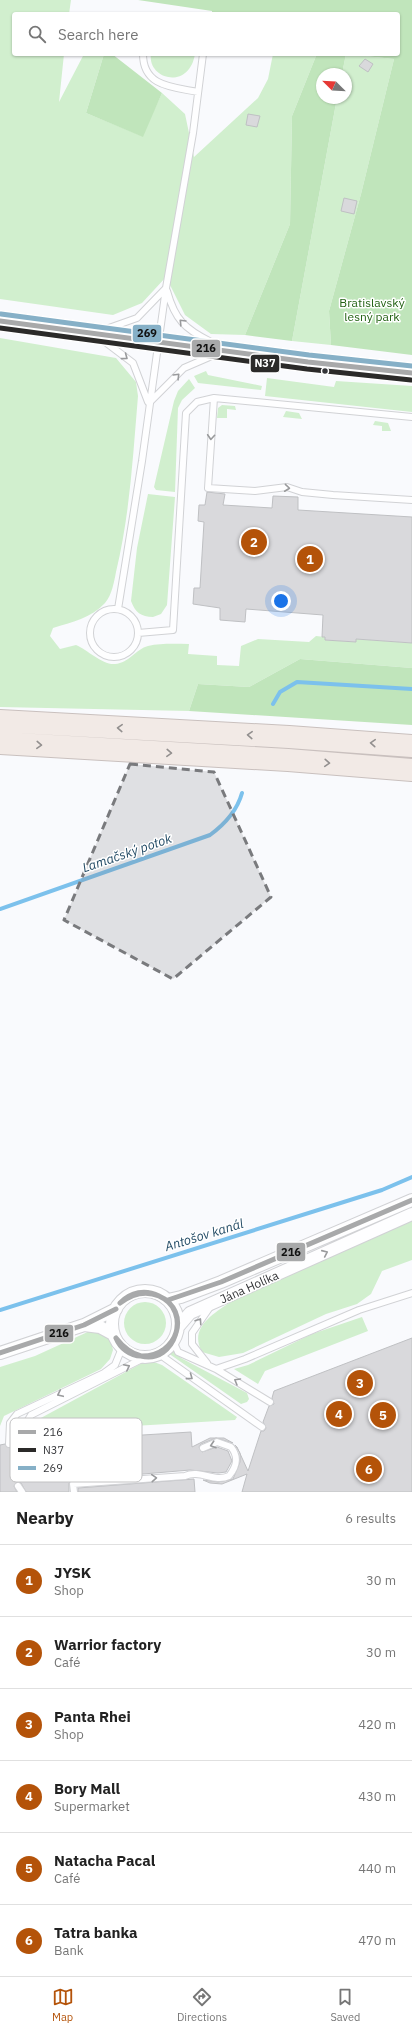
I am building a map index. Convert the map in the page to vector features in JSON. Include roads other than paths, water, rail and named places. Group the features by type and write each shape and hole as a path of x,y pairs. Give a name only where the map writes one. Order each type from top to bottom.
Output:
{"highway":[{"path":"0,721 289,737 412,746"},
{"path":"0,743 288,760 412,770"}],"main road":[{"path":"0,320 308,362 412,373"}],"street":[{"name":"Jána Holíka","path":"168,1300 181,1297 221,1282 412,1200"},
{"name":"Jána Holíka","path":"178,1327 190,1313 412,1214"},
{"path":"0,1353 84,1325 116,1309 129,1296 142,1292 157,1294 168,1300 176,1315 178,1327 173,1341 166,1350 159,1354 146,1357 132,1355 122,1348 114,1334 112,1321 116,1309"},
{"path":"84,1325 100,1327 114,1334"}],"lane":[{"path":"143,56 145,68 153,79 160,84 198,92"},
{"path":"118,609 142,461 166,288 193,133 203,56"},
{"path":"94,333 136,318 166,288"},
{"path":"166,288 172,310 179,320 194,334 226,350"},
{"path":"94,333 133,363 149,404"},
{"path":"149,404 184,368 226,350"},
{"path":"138,633 173,630 186,413 197,402 214,398 412,418"},
{"path":"214,398 208,488 255,491 287,487 302,492 412,500"},
{"path":"118,609 124,611 134,620 138,633 133,648 121,656 106,656 94,647 90,633 95,617 106,611 118,609"},
{"path":"216,1369 245,1359 359,1310 412,1293"},
{"path":"208,1364 192,1344 192,1333 212,1303"},
{"path":"173,1341 178,1352 208,1364 270,1402"},
{"path":"14,1418 17,1414 104,1373 115,1365 122,1348"},
{"path":"159,1354 262,1427"},
{"path":"29,1418 31,1415 146,1357"},
{"path":"9,1444 10,1423"},
{"path":"142,1479 184,1476 192,1473 209,1475 217,1479 229,1476 236,1464 237,1458 231,1447 217,1442 203,1448"},
{"path":"74,1492 73,1484 101,1482"}],"waterway":[{"name":"Lamačský potok","path":"273,704 280,692 297,682 412,689"},
{"name":"Lamačský potok","path":"0,909 210,835 230,817 237,806 242,793"},
{"name":"Antošov kanál","path":"0,1310 382,1190 412,1177"}],"place":[{"name":"Warrior factory","path":"254,542"},
{"name":"JYSK","path":"310,559"},
{"name":"Panta Rhei","path":"360,1383"},
{"name":"Bory Mall","path":"339,1414"},
{"name":"Natacha Pacal","path":"383,1415"},
{"name":"Tatra banka","path":"369,1469"}],"park label":[{"name":"Bratislavský lesný park","path":"372,309"}]}
